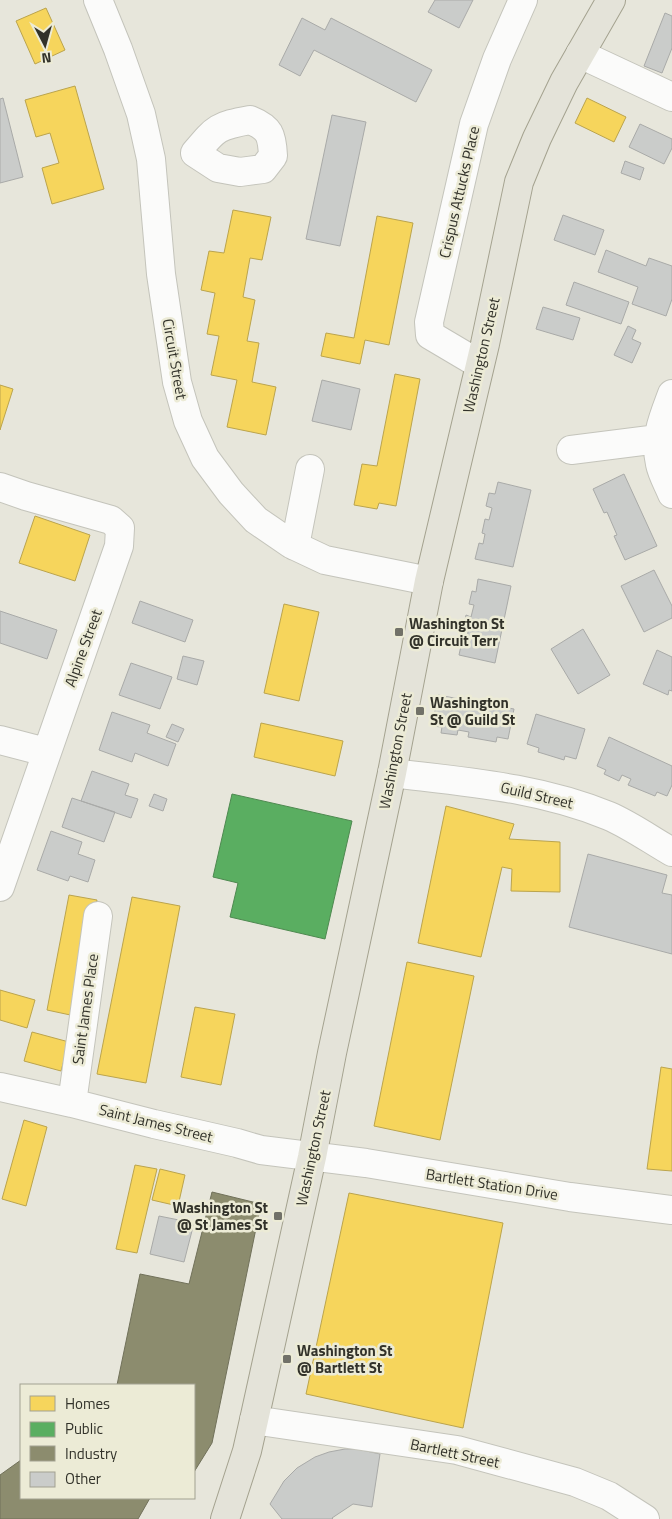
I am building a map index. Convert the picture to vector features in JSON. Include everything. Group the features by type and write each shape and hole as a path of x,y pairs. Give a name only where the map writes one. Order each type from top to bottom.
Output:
{"main road":[{"name":"Washington Street","path":"225,1519 247,1451 312,1157 332,1053 392,773 429,581 519,182 537,138 564,82 611,0"}],"street":[{"name":"Circuit Street","path":"98,0 120,54 141,114 151,159 163,284 177,382 188,421 205,458 231,493 256,520 295,546 325,560 429,581"},
{"name":"Crispus Attucks Place","path":"479,364 430,336 429,322 474,124 497,59 523,0"},
{"path":"580,54 672,97"},
{"path":"151,159 194,153"},
{"path":"672,394 659,428 658,438 660,464 672,494"},
{"path":"571,450 658,438"},
{"path":"295,546 310,469"},
{"name":"Alpine Street","path":"0,487 111,520 120,528 119,546 0,888"},
{"path":"0,740 46,752"},
{"name":"Guild Street","path":"392,773 514,788 559,798 610,817 672,852"},
{"name":"Saint James Place","path":"72,1103 98,916"},
{"name":"Saint James Street","path":"0,1087 261,1150 312,1157"},
{"name":"Bartlett Station Drive","path":"312,1157 366,1163 570,1197 672,1210"},
{"name":"Bartlett Street","path":"254,1420 457,1450 574,1482 609,1496 645,1519"}],"building: Homes":[{"path":"46,8 65,50 35,64 16,21"},
{"path":"75,86 104,189 52,204 42,168 59,163 50,133 36,137 25,100"},
{"path":"587,98 626,117 614,142 575,123"},
{"path":"233,210 271,217 262,260 250,258 243,297 255,300 247,341 259,343 252,382 276,387 266,435 227,427 237,380 211,375 219,336 207,334 215,293 201,290 209,251 224,253"},
{"path":"377,216 413,223 389,345 365,340 360,364 321,356 326,333 354,338"},
{"path":"395,374 420,379 396,506 379,503 377,509 354,505 362,464 377,466"},
{"path":"0,385 13,389 0,430"},
{"path":"35,516 90,535 75,581 19,563"},
{"path":"284,604 319,612 299,701 264,693"},
{"path":"261,723 343,741 335,776 254,757"},
{"path":"446,806 514,824 509,839 560,842 560,892 511,891 512,869 502,867 481,957 418,943"},
{"path":"69,895 97,900 75,1016 47,1010"},
{"path":"132,897 180,906 146,1083 97,1074"},
{"path":"407,962 474,976 440,1140 374,1126"},
{"path":"0,990 35,1000 27,1028 0,1020"},
{"path":"195,1007 235,1014 221,1085 181,1077"},
{"path":"32,1032 69,1042 61,1071 24,1061"},
{"path":"661,1067 672,1069 672,1171 647,1169"},
{"path":"24,1120 47,1127 26,1206 2,1199"},
{"path":"135,1165 157,1169 137,1253 116,1249"},
{"path":"160,1169 185,1175 178,1206 152,1200"},
{"path":"349,1193 503,1223 463,1428 306,1394"}],"building: Public":[{"path":"232,794 352,821 325,939 230,917 238,883 213,877"}],"building: Industry":[{"path":"212,1192 261,1204 212,1443 195,1470 195,1384 117,1384 140,1274 189,1284"},
{"path":"20,1461 20,1499 149,1499 138,1519 0,1519 0,1475"}],"building: Other":[{"path":"435,0 473,0 459,28 428,12"},
{"path":"665,13 672,16 672,48 662,73 644,66"},
{"path":"302,18 325,30 331,18 432,70 416,102 314,50 300,76 279,65"},
{"path":"3,98 23,177 0,183 0,99"},
{"path":"332,115 366,122 340,246 306,239"},
{"path":"640,124 672,139 672,148 664,164 629,147"},
{"path":"625,161 644,168 640,180 621,173"},
{"path":"563,215 604,230 595,255 554,240"},
{"path":"606,250 646,266 649,258 672,266 672,299 666,316 632,304 638,287 598,272"},
{"path":"574,282 629,302 621,324 566,305"},
{"path":"543,307 580,318 573,340 536,329"},
{"path":"628,326 636,330 632,339 641,343 632,363 614,355"},
{"path":"322,380 360,389 351,430 312,421"},
{"path":"624,474 657,546 625,560 614,536 617,535 607,512 604,513 593,489"},
{"path":"498,482 531,490 513,567 475,559 479,543 483,544 485,534 482,533 485,519 489,520 492,508 486,506 489,493 495,494"},
{"path":"654,570 672,606 672,618 644,632 621,586"},
{"path":"478,579 511,586 495,663 459,655 462,641 466,642 468,632 463,630 466,615 471,617 474,605 469,604 472,591 476,592"},
{"path":"140,601 193,620 185,642 132,623"},
{"path":"0,611 57,630 47,659 0,643"},
{"path":"583,629 610,675 578,694 551,649"},
{"path":"657,650 672,657 672,691 669,690 668,695 643,684"},
{"path":"183,656 204,661 197,685 177,679"},
{"path":"131,663 172,677 160,709 119,695"},
{"path":"438,695 514,709 508,739 497,737 496,742 468,737 469,732 458,730 457,735 441,733 442,727 432,726"},
{"path":"112,712 150,725 147,733 176,744 168,766 135,753 132,762 99,750"},
{"path":"536,714 585,729 576,759 565,756 564,760 538,752 539,748 527,744"},
{"path":"172,724 184,729 178,742 166,737"},
{"path":"609,737 672,766 672,785 667,796 657,792 655,796 628,785 631,779 622,775 619,781 604,774 606,770 597,766"},
{"path":"92,771 129,784 125,795 138,799 131,818 81,801"},
{"path":"154,794 167,799 163,811 149,806"},
{"path":"72,798 115,812 104,842 62,827"},
{"path":"51,831 82,842 78,854 95,860 88,882 70,876 68,881 37,870"},
{"path":"588,854 667,875 662,893 672,895 672,954 569,927"},
{"path":"159,1216 194,1223 184,1262 150,1254"},
{"path":"345,1449 357,1449 380,1454 372,1507 353,1504 333,1519 282,1519 270,1504 284,1481 297,1468 315,1457"}],"place":[{"name":"Washington St @ Circuit Terr","path":"399,632"},
{"name":"Washington St @ Guild St","path":"420,711"},
{"name":"Washington St @ St James St","path":"278,1216"},
{"name":"Washington St @ Bartlett St","path":"287,1359"}]}
